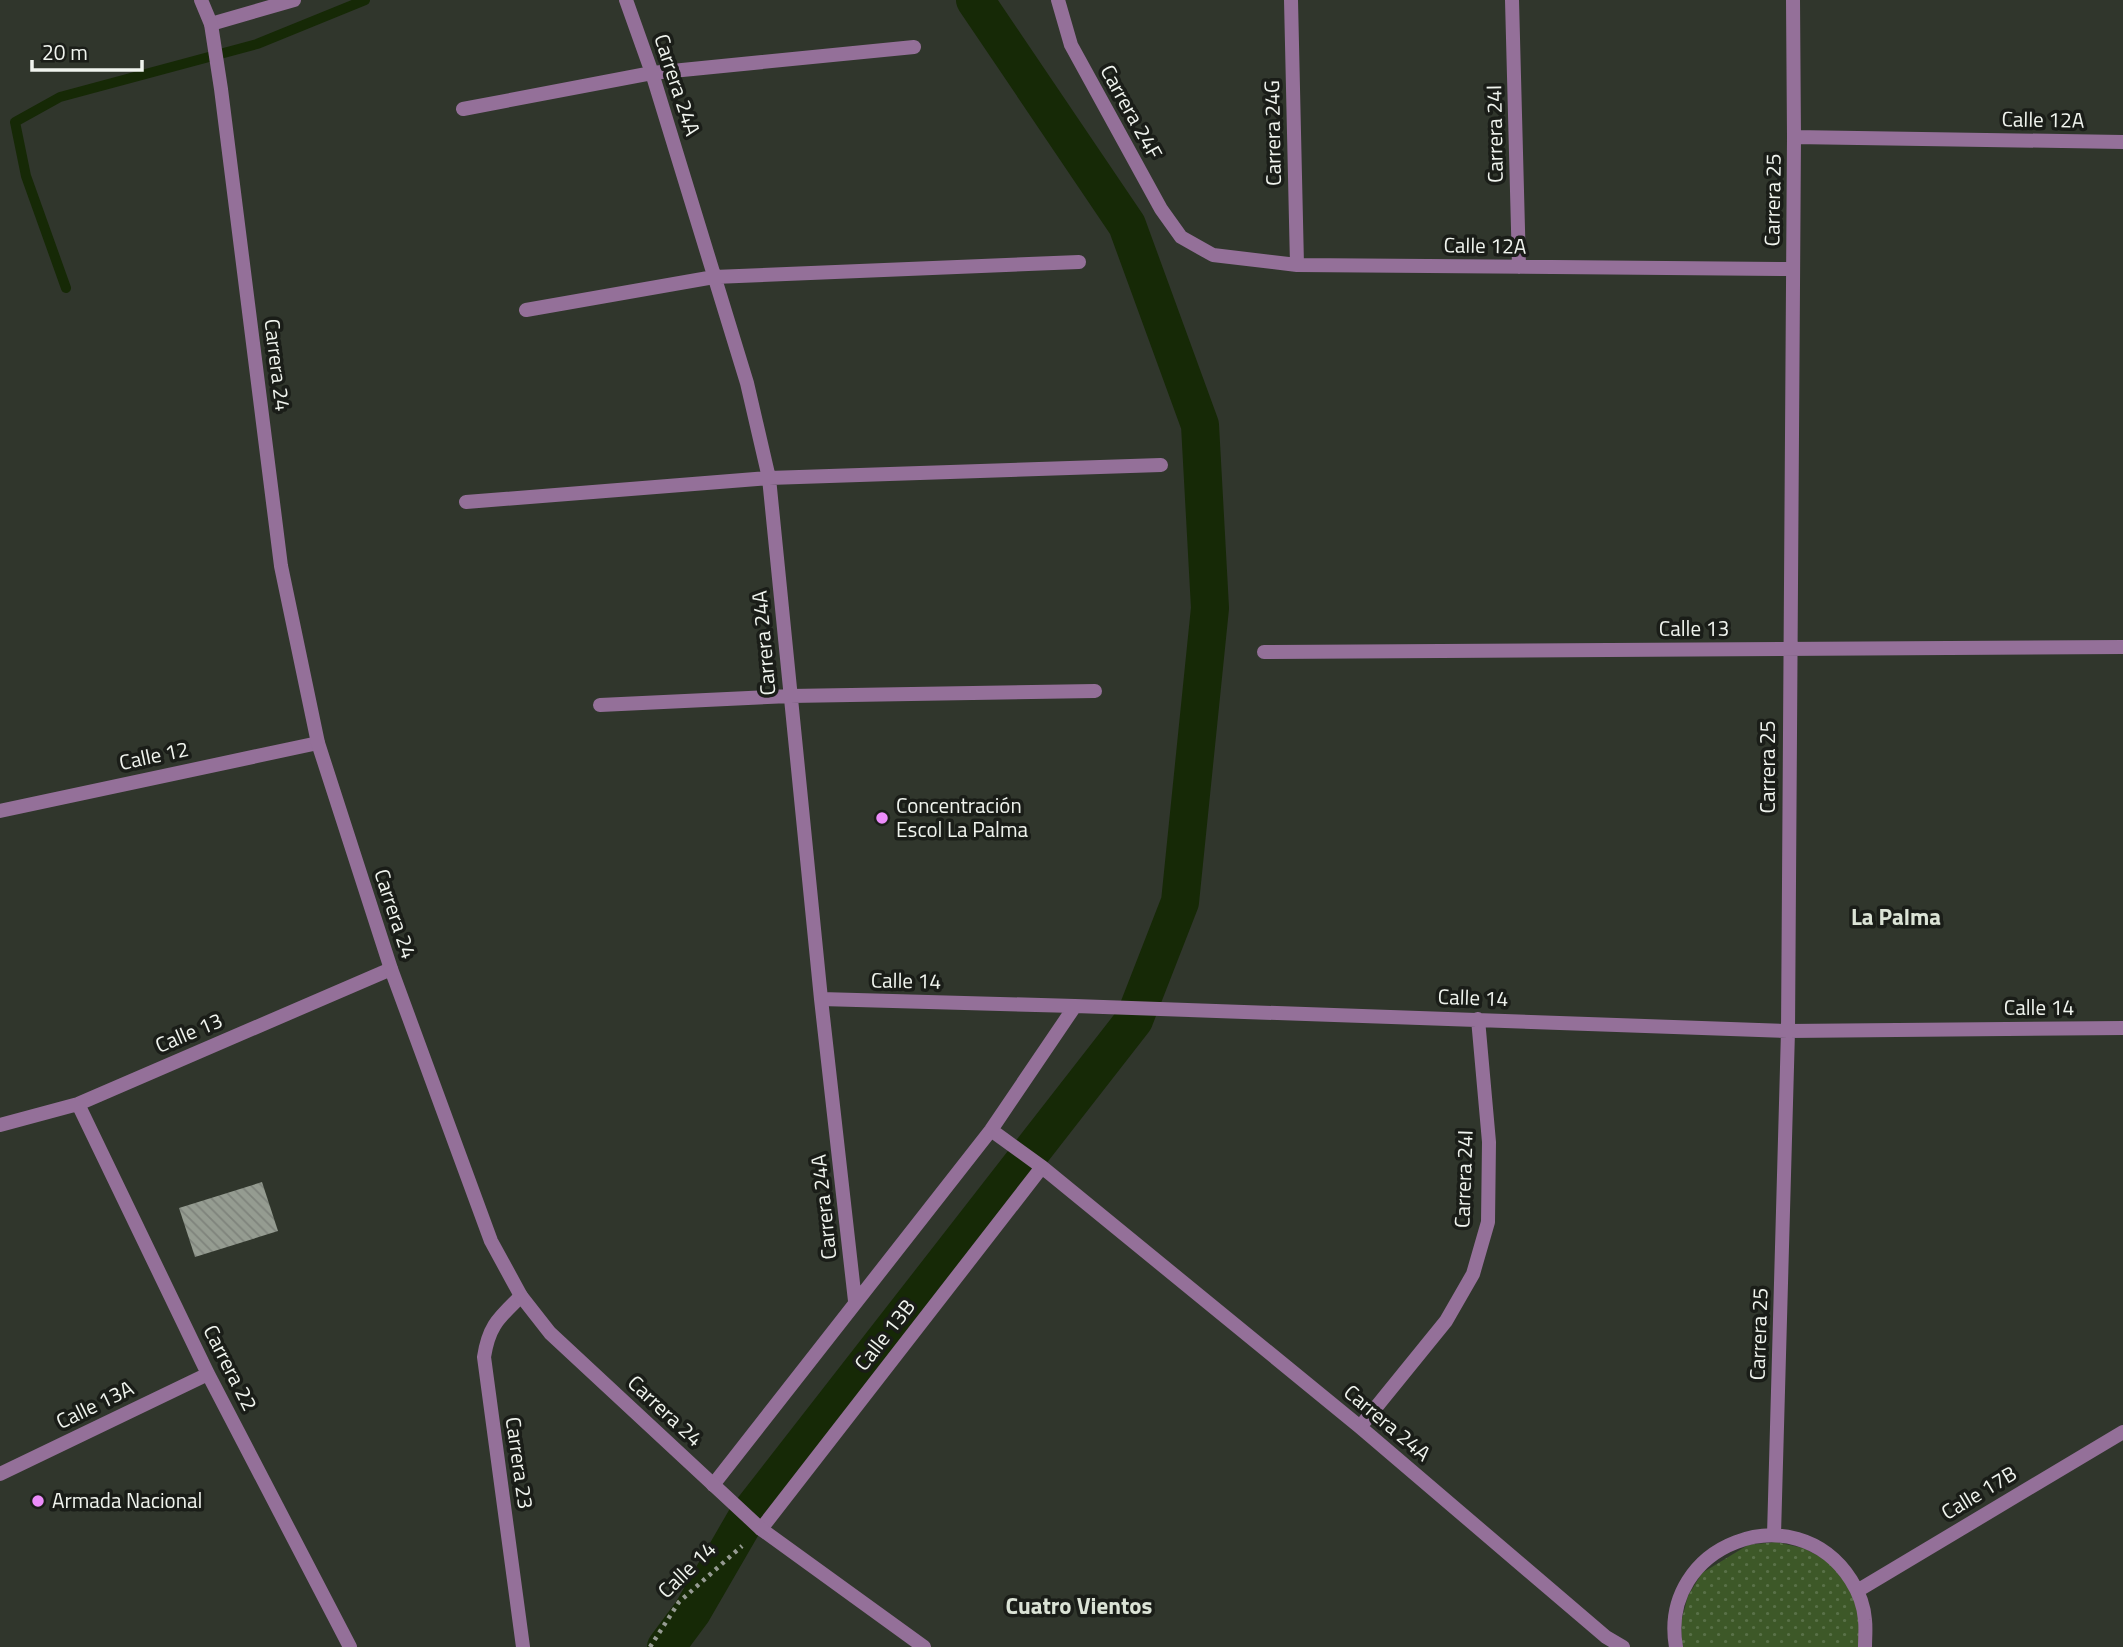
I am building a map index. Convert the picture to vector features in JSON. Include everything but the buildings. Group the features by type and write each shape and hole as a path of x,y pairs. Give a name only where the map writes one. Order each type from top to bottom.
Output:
{"street":[{"name":"Carrera 24","path":"201,0 211,24 221,89 281,566 318,743 391,969 491,1241 521,1296 550,1332 713,1485 761,1530 924,1647"},
{"path":"211,24 294,0"},
{"name":"Carrera 24A","path":"626,0 652,73 747,383 769,478 821,999 855,1301"},
{"name":"Carrera 24F","path":"1058,0 1071,46 1161,209 1181,237"},
{"name":"Carrera 24G","path":"1291,0 1297,264"},
{"name":"Carrera 24I","path":"1513,0 1519,267"},
{"name":"Carrera 25","path":"1774,1535 1788,1031 1793,0"},
{"path":"463,109 652,73 914,47"},
{"name":"Calle 12A","path":"1794,137 2123,142"},
{"name":"Calle 12A","path":"1181,237 1213,255 1297,264 1793,269"},
{"path":"526,310 714,277 1079,262"},
{"path":"466,502 769,478 1161,464"},
{"name":"Calle 13","path":"1264,652 2123,647"},
{"path":"600,705 790,696 1095,691"},
{"name":"Calle 12","path":"0,811 318,743"},
{"name":"Calle 13","path":"0,1125 78,1104 391,969"},
{"name":"Calle 14","path":"821,999 1788,1031 2123,1028"},
{"path":"713,1485 991,1130 1075,1006"},
{"name":"Carrera 24I","path":"1360,1427 1446,1321 1473,1273 1488,1222 1489,1142 1478,1019"},
{"name":"Carrera 22","path":"78,1104 208,1374 350,1647"},
{"name":"Carrera 24A","path":"991,1130 1042,1167 1360,1427 1606,1637 1623,1647"},
{"name":"Calle 13B","path":"761,1530 1042,1167"},
{"name":"Carrera 23","path":"521,1296 496,1321 487,1336 484,1357 523,1647"},
{"name":"Calle 13A","path":"0,1474 208,1374"},
{"name":"Calle 17B","path":"1857,1591 2123,1432"},
{"path":"1676,1647 1673,1632 1678,1601 1692,1574 1715,1552 1743,1538 1774,1535 1800,1539 1824,1551 1843,1569 1857,1591 1865,1618 1865,1647"}],"path":[{"name":"Calle 14","path":"650,1647 679,1602 761,1530"}],"green space":[{"path":"1776,1542 1803,1548 1828,1561 1852,1589 1859,1608 1860,1647 1682,1647 1681,1622 1688,1596 1702,1573 1748,1545"}],"waterway":[{"path":"66,288 26,176 15,122 60,97 257,44 365,0"},
{"path":"666,1647 692,1612 747,1517 1134,1020 1180,902 1210,608 1200,425 1127,225 975,0"}],"place":[{"name":"Concentración Escol La Palma","path":"882,818"},
{"name":"Armada Nacional","path":"38,1501"}],"district":[{"name":"La Palma","path":"1896,917"},
{"name":"Cuatro Vientos","path":"1079,1606"}]}
